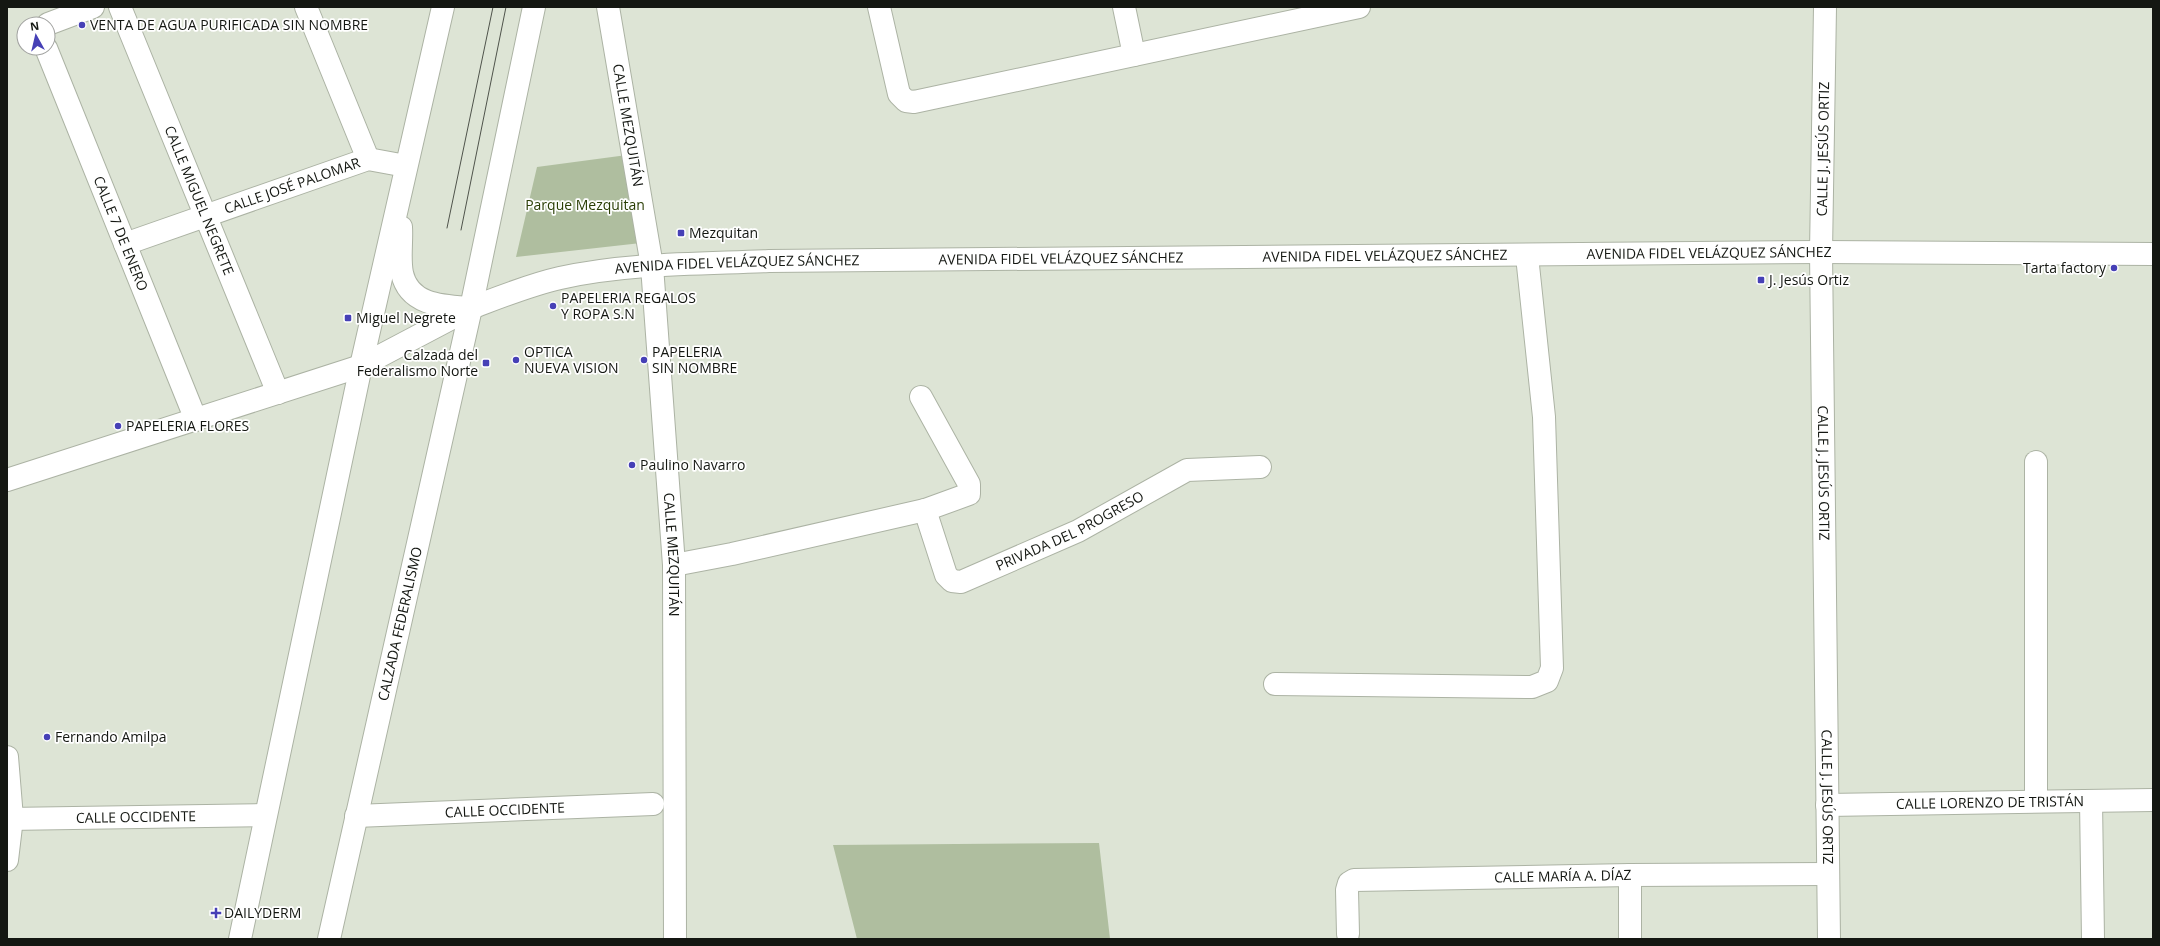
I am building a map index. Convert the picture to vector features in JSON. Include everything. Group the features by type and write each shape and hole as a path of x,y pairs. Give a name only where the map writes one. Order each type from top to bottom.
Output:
{"street":[{"path":"56,21 93,7"},
{"name":"CALLE MIGUEL NEGRETE","path":"120,7 278,393"},
{"path":"306,7 368,159 406,166"},
{"path":"240,939 361,366 406,166 444,7"},
{"path":"399,197 402,273 406,284 412,292 423,301 471,308 534,7"},
{"name":"CALLE MEZQUITÁN","path":"608,7 652,266 674,565 675,939"},
{"path":"879,7 899,94 906,101 914,102 1357,7"},
{"path":"1124,7 1134,55"},
{"name":"CALLE J. JESÚS ORTIZ","path":"1825,7 1821,252 1829,939"},
{"name":"CALLE 7 DE ENERO","path":"49,56 196,420"},
{"name":"CALLE JOSÉ PALOMAR","path":"125,244 368,159"},
{"name":"AVENIDA FIDEL VELÁZQUEZ SÁNCHEZ","path":"7,480 361,366 471,308 514,291 560,278 606,270 652,266 769,261 1527,256 1821,252 2153,254"},
{"path":"1275,684 1532,687 1547,681 1552,668 1544,417 1527,256"},
{"name":"CALZADA FEDERALISMO","path":"329,939 471,308"},
{"path":"674,565 732,554 925,510 969,494 969,484 922,397"},
{"path":"2036,462 2036,801"},
{"name":"PRIVADA DEL PROGRESO","path":"925,510 946,575 952,581 961,582 1078,531 1187,470 1260,466"},
{"path":"7,757 9,818 7,860"},
{"name":"CALLE LORENZO DE TRISTÁN","path":"1827,805 2153,800"},
{"path":"2091,801 2092,939"},
{"name":"CALLE OCCIDENTE","path":"356,816 653,804"},
{"name":"CALLE OCCIDENTE","path":"9,818 265,815"},
{"path":"1630,874 1630,939"},
{"name":"CALLE MARÍA A. DÍAZ","path":"1348,934 1347,890 1349,883 1354,880 1630,874 1828,874"}],"green space":[{"name":"Parque Mezquitan","path":"627,155 641,243 516,257 537,167"},
{"path":"1099,843 1110,939 857,939 833,845"}],"tram line":[{"path":"447,228 493,7"},
{"path":"461,230 506,7"}],"place":[{"name":"VENTA DE AGUA PURIFICADA SIN NOMBRE","path":"82,25"},
{"name":"Mezquitan","path":"681,233"},
{"name":"Tarta factory","path":"2114,268"},
{"name":"J. Jesús Ortiz","path":"1761,280"},
{"name":"PAPELERIA REGALOS Y ROPA S.N","path":"553,306"},
{"name":"Miguel Negrete","path":"348,318"},
{"name":"OPTICA NUEVA VISION","path":"516,360"},
{"name":"PAPELERIA SIN NOMBRE","path":"644,360"},
{"name":"Calzada del Federalismo Norte","path":"486,363"},
{"name":"PAPELERIA FLORES","path":"118,426"},
{"name":"Paulino Navarro","path":"632,465"},
{"name":"Fernando Amilpa","path":"47,737"},
{"name":"DAILYDERM","path":"216,913"}]}
